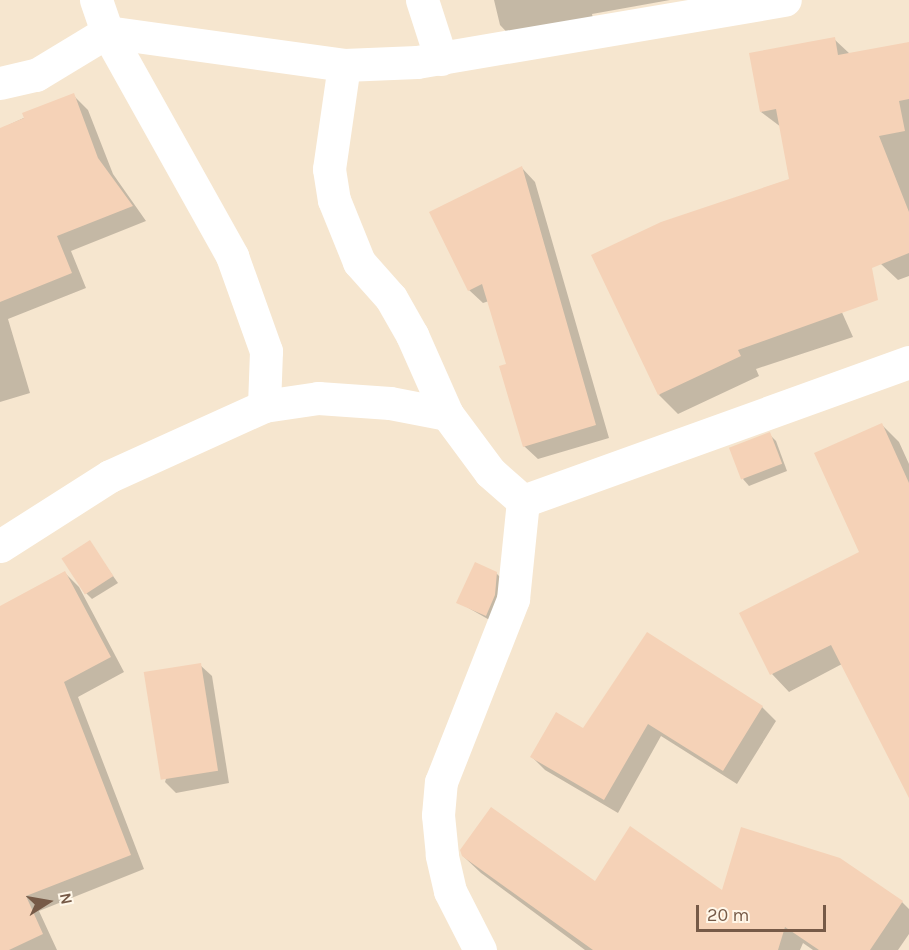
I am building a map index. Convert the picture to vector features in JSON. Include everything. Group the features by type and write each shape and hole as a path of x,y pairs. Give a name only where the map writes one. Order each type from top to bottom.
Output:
{"street":[{"path":"96,0 107,32 232,256 266,351 264,406"},
{"path":"422,0 441,59"},
{"path":"0,83 36,75 107,32 344,65 441,59 785,0"},
{"path":"344,65 329,170 334,200 359,262 391,298 412,335 447,414 490,472 523,501"},
{"path":"523,501 909,362"},
{"path":"0,546 111,476 264,406 318,398 390,403 447,414"},
{"path":"469,943 450,891 442,855 438,815 441,782 513,599 523,501"}],"shaded area":[{"path":"0,0 909,0 909,950 0,950"}],"building":[{"path":"835,37 838,55 909,42 909,99 899,101 905,131 879,136 909,212 909,253 872,268 878,300 738,350 741,356 658,395 591,255 661,222 789,179 776,109 760,112 749,53"},
{"path":"74,93 98,158 133,206 57,236 72,273 0,302 0,128 24,118 22,113"},
{"path":"522,166 596,425 523,447 499,366 506,364 482,284 468,291 429,212"},
{"path":"882,423 909,483 909,798 831,645 770,675 739,613 859,552 814,453"},
{"path":"770,432 782,464 741,480 729,448"},
{"path":"90,540 113,576 85,595 61,559"},
{"path":"475,562 497,572 495,595 486,616 456,603"},
{"path":"65,571 111,657 64,682 131,855 26,896 43,934 9,950 0,950 0,606"},
{"path":"647,632 763,706 723,771 648,724 604,800 530,757 556,712 583,728"},
{"path":"201,663 218,771 161,780 144,672"},
{"path":"491,807 595,881 630,826 722,890 741,827 840,858 903,901 870,950 819,950 785,927 778,950 593,950 462,856 460,850"}]}
